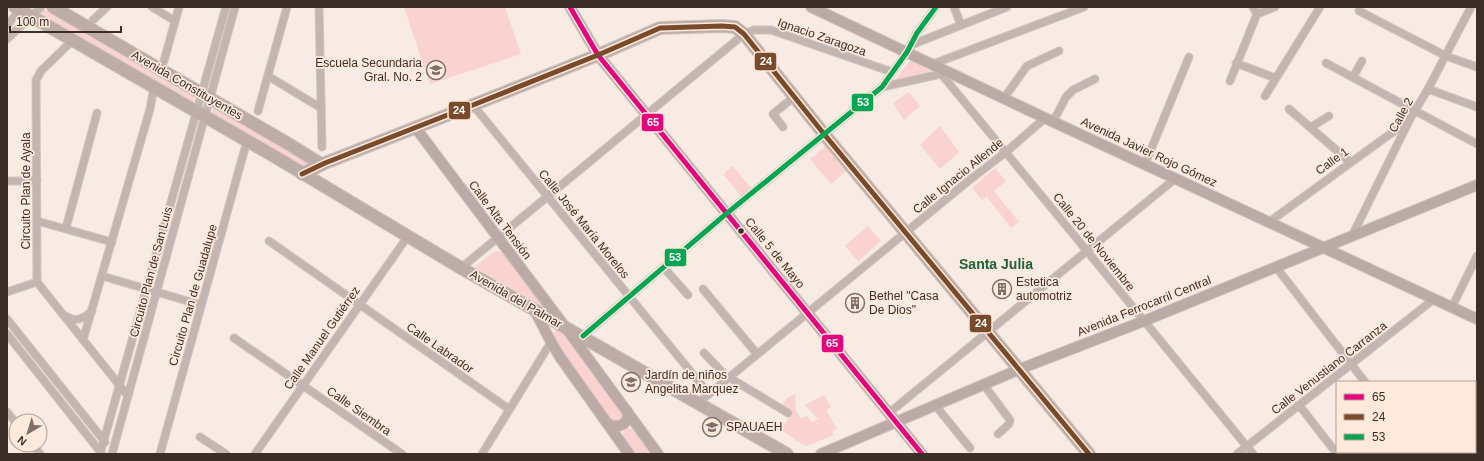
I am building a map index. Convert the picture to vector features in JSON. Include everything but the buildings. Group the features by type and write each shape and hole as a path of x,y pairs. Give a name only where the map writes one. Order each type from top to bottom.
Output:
{"main road":[{"name":"Avenida Constituyentes","path":"53,7 321,164"},
{"name":"Avenida Constituyentes","path":"19,8 247,141"},
{"path":"302,174 321,164 598,55 660,28 722,26 735,28 744,34 824,134 1089,454"},
{"name":"Avenida del Palmar","path":"247,141 462,268 698,402 786,454"}],"street":[{"path":"7,39 41,7"},
{"path":"93,20 107,7"},
{"path":"152,7 175,21"},
{"path":"164,61 179,7"},
{"path":"205,95 226,7"},
{"path":"205,95 235,7"},
{"path":"258,112 286,7"},
{"name":"Calle 5 de Mayo","path":"570,7 598,55 646,116 922,454"},
{"name":"Avenida Javier Rojo Gómez","path":"811,7 909,48 933,64 1049,120 1477,319"},
{"path":"583,336 726,214 882,87 909,48 917,33 936,7"},
{"path":"954,7 961,24"},
{"path":"909,48 961,24 1007,7"},
{"path":"933,64 1084,7"},
{"path":"1253,7 1257,14"},
{"path":"1230,81 1257,14 1275,7"},
{"path":"1265,96 1320,7"},
{"name":"Calle 2","path":"1352,236 1410,119 1446,56 1471,7"},
{"path":"7,25 19,8"},
{"path":"318,8 322,147"},
{"path":"1359,11 1446,56 1477,67"},
{"name":"Ignacio Zaragoza","path":"744,34 754,30 771,30 892,72"},
{"path":"462,268 744,34"},
{"name":"Circuito Plan de Ayala","path":"37,282 36,80 41,71 72,40"},
{"path":"1004,98 1027,66 1059,51"},
{"path":"1145,164 1190,57"},
{"path":"1353,77 1362,61"},
{"path":"1236,63 1275,78"},
{"path":"1326,63 1477,144"},
{"name":"Calle 20 de Noviembre","path":"933,64 1088,251 1253,454"},
{"path":"882,87 941,74"},
{"path":"268,76 321,108"},
{"path":"1049,120 1073,90 1095,79"},
{"path":"84,340 150,109 154,87"},
{"path":"1428,89 1477,107"},
{"name":"Circuito Plan de San Luis","path":"113,453 157,292 205,95"},
{"path":"783,126 772,114 794,97"},
{"name":"Calle José María Morelos","path":"473,105 709,394"},
{"path":"1289,109 1350,162"},
{"path":"66,228 98,113"},
{"name":"Circuito Plan de San Luis","path":"101,454 119,385 200,114"},
{"path":"1310,127 1329,116"},
{"name":"Calle 1","path":"1269,222 1410,119"},
{"name":"Calle Ignacio Allende","path":"698,402 967,182 1049,120"},
{"name":"Calle Alta Tensión","path":"415,127 628,411 658,454"},
{"name":"Circuito Plan de Guadalupe","path":"160,454 247,141"},
{"path":"889,413 1176,178"},
{"path":"7,181 37,181"},
{"name":"Avenida Ferrocarril Central","path":"821,454 1020,369 1144,321 1322,247 1477,185"},
{"path":"37,221 112,242"},
{"name":"Calle Manuel Gutiérrez","path":"255,454 408,236"},
{"name":"Calle Labrador","path":"269,241 509,409"},
{"path":"1452,307 1477,256"},
{"path":"1276,267 1364,381"},
{"path":"664,268 688,295"},
{"path":"102,276 201,305"},
{"path":"7,292 37,282 128,396"},
{"path":"703,289 756,354"},
{"name":"Calle Venustiano Carranza","path":"1238,454 1434,299"},
{"path":"534,309 551,342 629,454"},
{"path":"63,315 69,318 78,319 88,315 92,310"},
{"name":"Circuito Plan de San Luis","path":"7,318 113,453"},
{"name":"Circuito Plan de San Luis","path":"7,334 101,454"},
{"name":"Calle Siembra","path":"234,338 402,454"},
{"path":"482,454 551,342"},
{"path":"704,353 729,378 788,413"},
{"path":"984,385 1010,420 1009,424 998,434"},
{"path":"935,405 970,448"},
{"path":"1299,405 1336,453"},
{"path":"608,424 617,427 621,426 628,420 628,411"},
{"path":"619,439 622,430 626,427 635,426 640,428"},
{"path":"200,437 226,454"}],"shaded area":[{"path":"404,7 505,7 521,54 430,84"},
{"path":"43,9 47,9 194,94 195,97 193,102 189,102 40,16 39,13"},
{"path":"911,60 930,71 898,80 896,78"},
{"path":"909,92 920,106 904,120 893,103"},
{"path":"216,107 310,164 300,168 214,116 212,113 213,109"},
{"path":"940,126 959,152 940,169 920,145"},
{"path":"826,146 846,171 831,184 810,159"},
{"path":"733,166 751,188 741,196 723,174"},
{"path":"995,168 1006,181 994,191 1019,222 1011,228 987,197 989,195 982,200 972,188"},
{"path":"868,226 881,241 858,261 845,246"},
{"path":"498,251 503,253 544,307 474,267 494,252"},
{"path":"557,329 561,329 623,411 623,422 612,423 559,351 551,334"},
{"path":"795,394 796,412 801,418 807,416 812,423 818,419 805,405 824,395 831,407 826,410 837,429 832,431 834,435 806,446 782,430 792,412 782,405 788,397"},
{"path":"628,428 635,429 654,454 632,454 623,438 623,431"}],"transit line":[{"name":"65","path":"570,7 598,55 922,454"},
{"name":"53","path":"583,336 726,214 882,87 907,52 917,33 936,7"},
{"name":"24","path":"302,174 325,163 598,55 660,28 735,27 744,34 824,134 1089,454"}],"place":[{"name":"Escuela Secundaria Gral. No. 2","path":"436,70"},
{"name":"Estetica automotriz","path":"1002,289"},
{"name":"Bethel \"Casa De Dios\"","path":"855,303"},
{"name":"Jardín de niños Angelita Marquez","path":"631,382"},
{"name":"SPAUAEH","path":"712,427"}],"district":[{"name":"Santa Julia","path":"996,264"}]}
